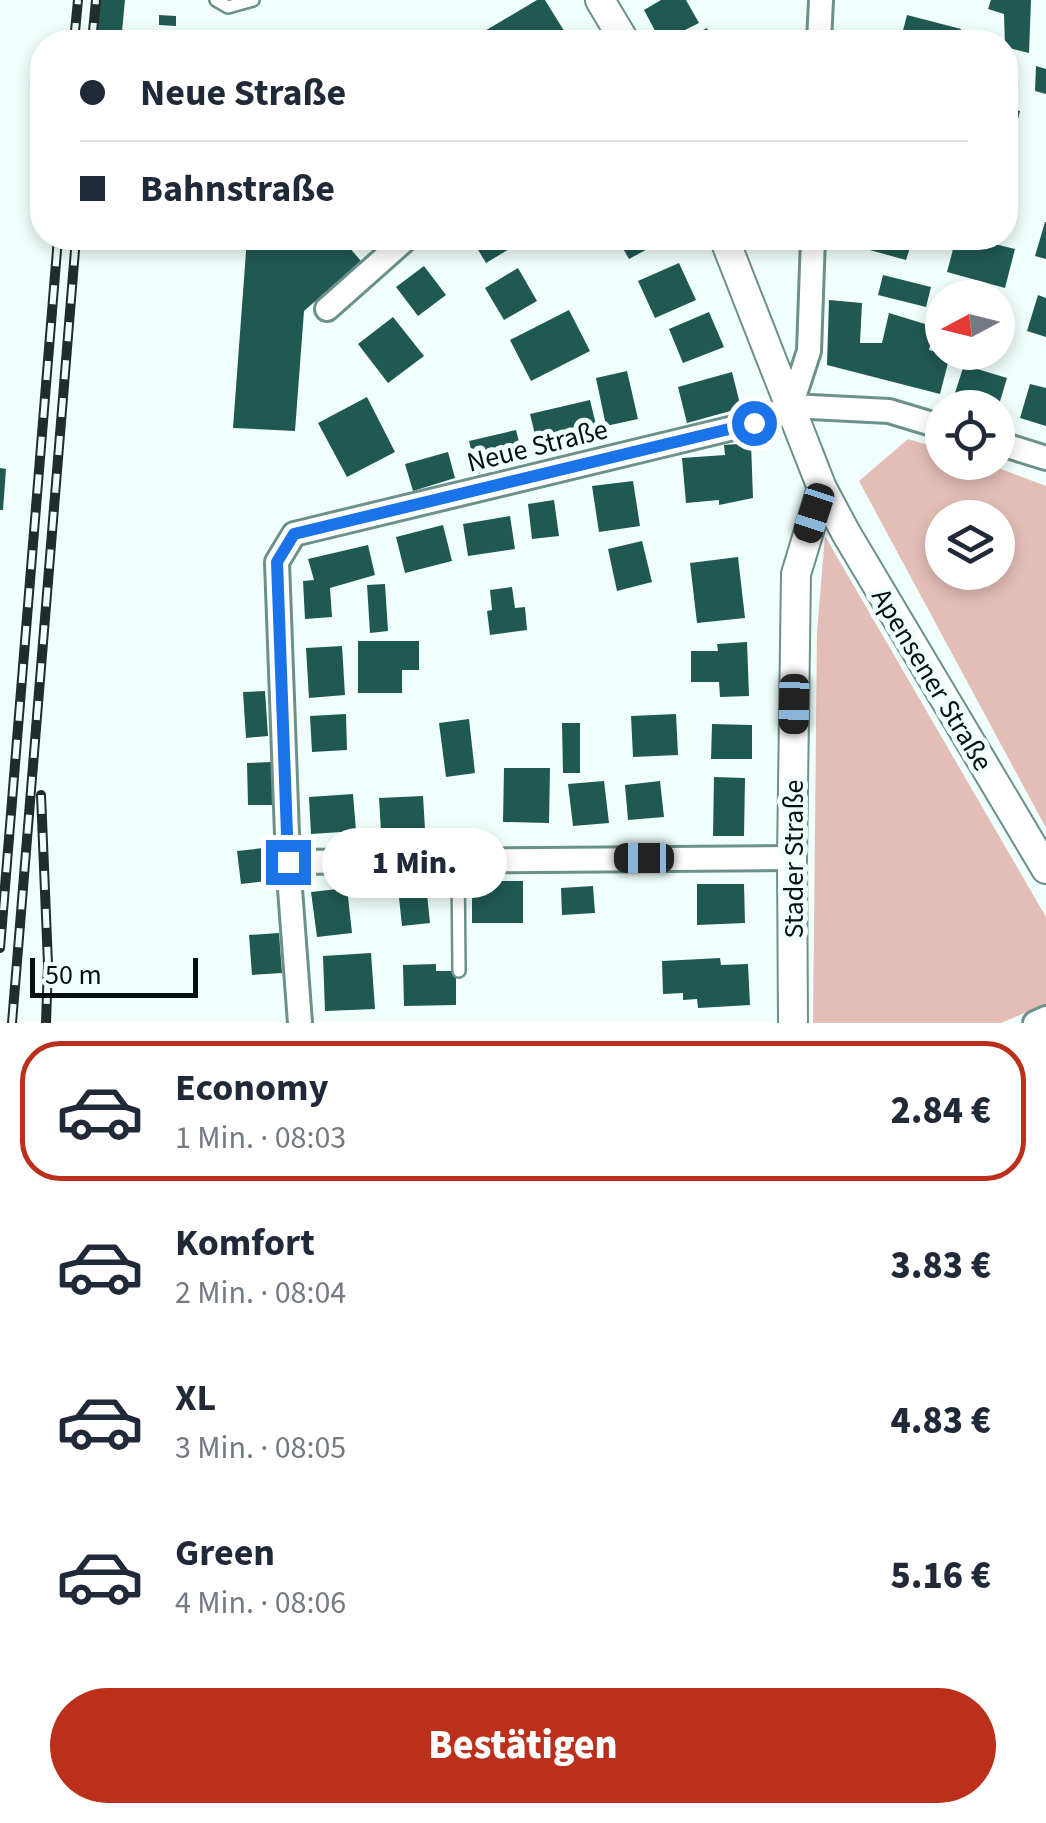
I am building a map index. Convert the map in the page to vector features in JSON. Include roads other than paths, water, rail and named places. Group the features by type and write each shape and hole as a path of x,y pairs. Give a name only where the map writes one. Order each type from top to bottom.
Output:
{"street":[{"path":"600,0 617,30"},
{"path":"820,0 820,30"},
{"path":"326,309 393,250"},
{"path":"729,250 822,488"},
{"path":"791,406 809,352 813,250"},
{"path":"791,406 890,411 925,422"},
{"name":"Neue Straße","path":"288,862 277,562 294,534 754,423 791,406"},
{"path":"1015,449 1046,458"},
{"name":"Stader Straße","path":"794,1023 796,574 822,488"},
{"name":"Apensener Straße","path":"822,488 1046,869"},
{"path":"300,1023 288,862 792,858"},
{"path":"1035,1023 1046,1018"}],"lane":[{"path":"216,0 228,7 253,0"},
{"path":"458,860 459,971"}],"railway":[{"path":"75,30 78,0"},
{"path":"93,30 96,0"},
{"path":"0,948 57,250"},
{"path":"12,1023 75,250"},
{"path":"41,795 48,964 46,1023"}]}
